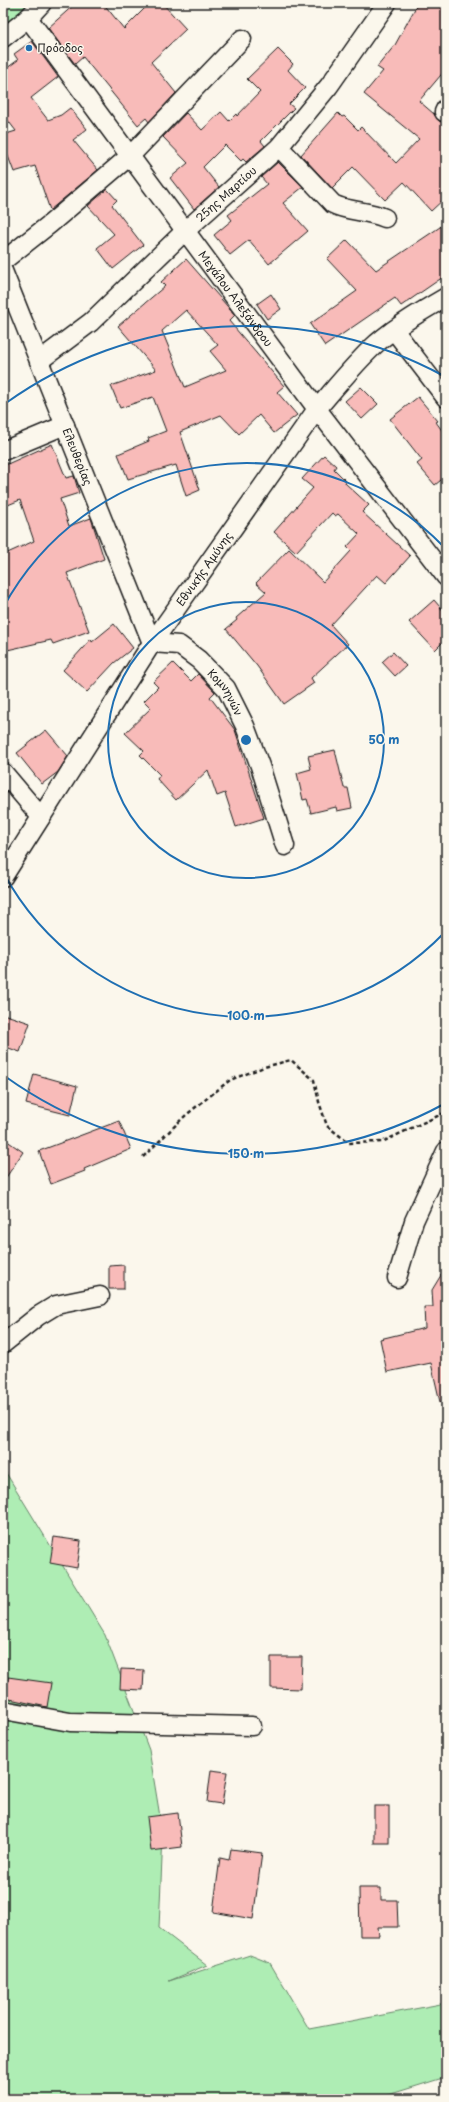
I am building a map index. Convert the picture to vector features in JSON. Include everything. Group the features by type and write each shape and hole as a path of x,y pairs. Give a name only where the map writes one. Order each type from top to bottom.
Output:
{"street":[{"path":"3,38 28,18 42,3"},
{"name":"25ης Μαρτίου","path":"39,361 91,322 185,230 279,147 329,86 387,3"},
{"name":"Μεγάλου Αλεξάνδρου","path":"28,18 131,155 317,410 446,577"},
{"path":"3,261 50,224 131,155 242,39"},
{"path":"279,147 333,204 342,208 372,212 385,218"},
{"name":"Ελευθερίας","path":"3,271 152,643"},
{"name":"Εθνικής Αμύνης","path":"3,877 152,643 317,410 341,380 377,344 394,330 446,297"},
{"path":"394,330 446,398"},
{"path":"3,451 65,425"},
{"name":"Κομνηνών","path":"152,643 179,645 199,660 226,688 245,726 260,766 285,846"},
{"path":"3,772 41,817"},
{"path":"397,1278 414,1221 444,1159"},
{"path":"3,1344 38,1316 56,1305 100,1296"},
{"path":"3,1710 70,1722 252,1726"}],"path":[{"path":"143,1157 186,1115 230,1080 264,1067 291,1060 314,1080 327,1126 349,1143 382,1142 446,1112"}],"green space":[{"path":"3,3 34,3 3,26"},
{"path":"3,1468 105,1635 149,1750 163,1835 159,1928 207,1965 169,1981 250,1955 270,1963 309,2029 446,2003 446,2077 375,2099 3,2099"}],"building":[{"path":"76,3 103,3 124,29 150,3 162,3 186,29 151,62 176,93 149,122 146,118 138,125 83,57 75,64 48,28"},
{"path":"418,3 446,3 446,69 419,101 434,114 439,121 446,124 446,197 431,211 404,182 385,200 353,167 332,188 301,155 338,113 342,117 344,116 358,130 361,127 396,163 419,139 364,94 383,71 377,67 395,45"},
{"path":"32,41 58,77 31,98 48,120 61,115 70,108 87,129 73,140 98,170 50,210 35,166 14,172 3,143 3,135 16,131 3,114 3,71 18,60 14,54"},
{"path":"278,49 293,64 288,70 305,88 289,104 294,108 261,141 265,146 246,162 243,159 241,161 225,145 203,167 219,187 194,209 170,178 188,163 163,137 186,113 202,130 221,112 229,121 236,114 237,116 260,92 247,79"},
{"path":"278,162 303,187 283,203 308,231 269,264 249,240 230,255 214,235 232,220 228,215 267,184 261,177"},
{"path":"107,189 117,200 112,205 143,245 113,269 97,248 114,234 88,206"},
{"path":"446,223 446,275 401,306 395,298 325,346 310,324 357,291 327,259 347,240 376,270"},
{"path":"186,259 235,315 229,321 284,386 277,392 297,415 274,433 259,415 239,434 221,415 180,432 200,490 186,496 176,465 128,479 118,454 149,441 148,438 166,431 153,397 120,408 111,386 156,370 118,326 165,286 161,282","holes":["186,310 218,345 210,351 226,370 185,387 162,331"]},
{"path":"271,294 281,309 267,319 257,304"},
{"path":"361,387 378,404 362,419 345,401"},
{"path":"418,397 438,421 436,422 446,436 446,476 435,485 417,464 422,460 390,419"},
{"path":"52,444 66,478 74,476 79,493 60,499 69,526 91,518 104,559 67,573 89,631 53,644 51,640 3,651 3,555 34,541 20,500 3,507 3,466"},
{"path":"324,455 336,466 334,469 346,481 345,483 369,505 362,512 410,556 386,583 377,575 331,625 348,644 311,678 314,683 284,704 257,666 226,629 237,620 236,618 266,592 256,583 289,549 323,582 351,551 347,547 359,534 338,514 335,516 332,513 296,552 274,532 313,488 302,479"},
{"path":"434,600 446,614 446,639 435,650 409,622"},
{"path":"114,624 133,648 114,663 87,692 63,670 91,639 92,642"},
{"path":"393,652 406,666 395,676 382,662"},
{"path":"173,663 191,681 198,674 215,692 210,697 235,730 264,818 236,827 225,793 217,796 208,770 176,800 157,779 160,775 140,755 144,751 125,733 151,708 144,701 158,687 153,682"},
{"path":"46,730 68,756 58,772 42,784 17,753"},
{"path":"335,750 344,788 348,788 352,808 337,811 336,807 311,813 307,799 303,800 297,773 311,769 308,756"},
{"path":"3,1014 30,1023 20,1052 3,1046"},
{"path":"34,1074 77,1086 70,1115 26,1104"},
{"path":"119,1121 131,1149 84,1169 85,1171 51,1184 39,1151"},
{"path":"3,1138 23,1152 3,1182"},
{"path":"124,1265 124,1289 109,1289 109,1266"},
{"path":"446,1267 446,1402 440,1402 431,1363 387,1372 380,1339 425,1328 424,1307 433,1307 432,1290"},
{"path":"54,1537 81,1541 77,1568 50,1563"},
{"path":"271,1657 302,1657 301,1689 271,1688"},
{"path":"121,1669 144,1670 143,1690 120,1689"},
{"path":"8,1677 51,1683 47,1707 5,1698"},
{"path":"211,1770 227,1772 222,1804 207,1802"},
{"path":"374,1806 389,1806 389,1843 374,1843"},
{"path":"178,1813 182,1847 151,1851 147,1817"},
{"path":"231,1849 262,1853 253,1919 213,1912 220,1858 229,1860"},
{"path":"359,1888 381,1888 381,1900 397,1900 398,1927 378,1927 379,1936 360,1936"}],"place":[{"name":"Πρόοδος","path":"29,48"}]}
